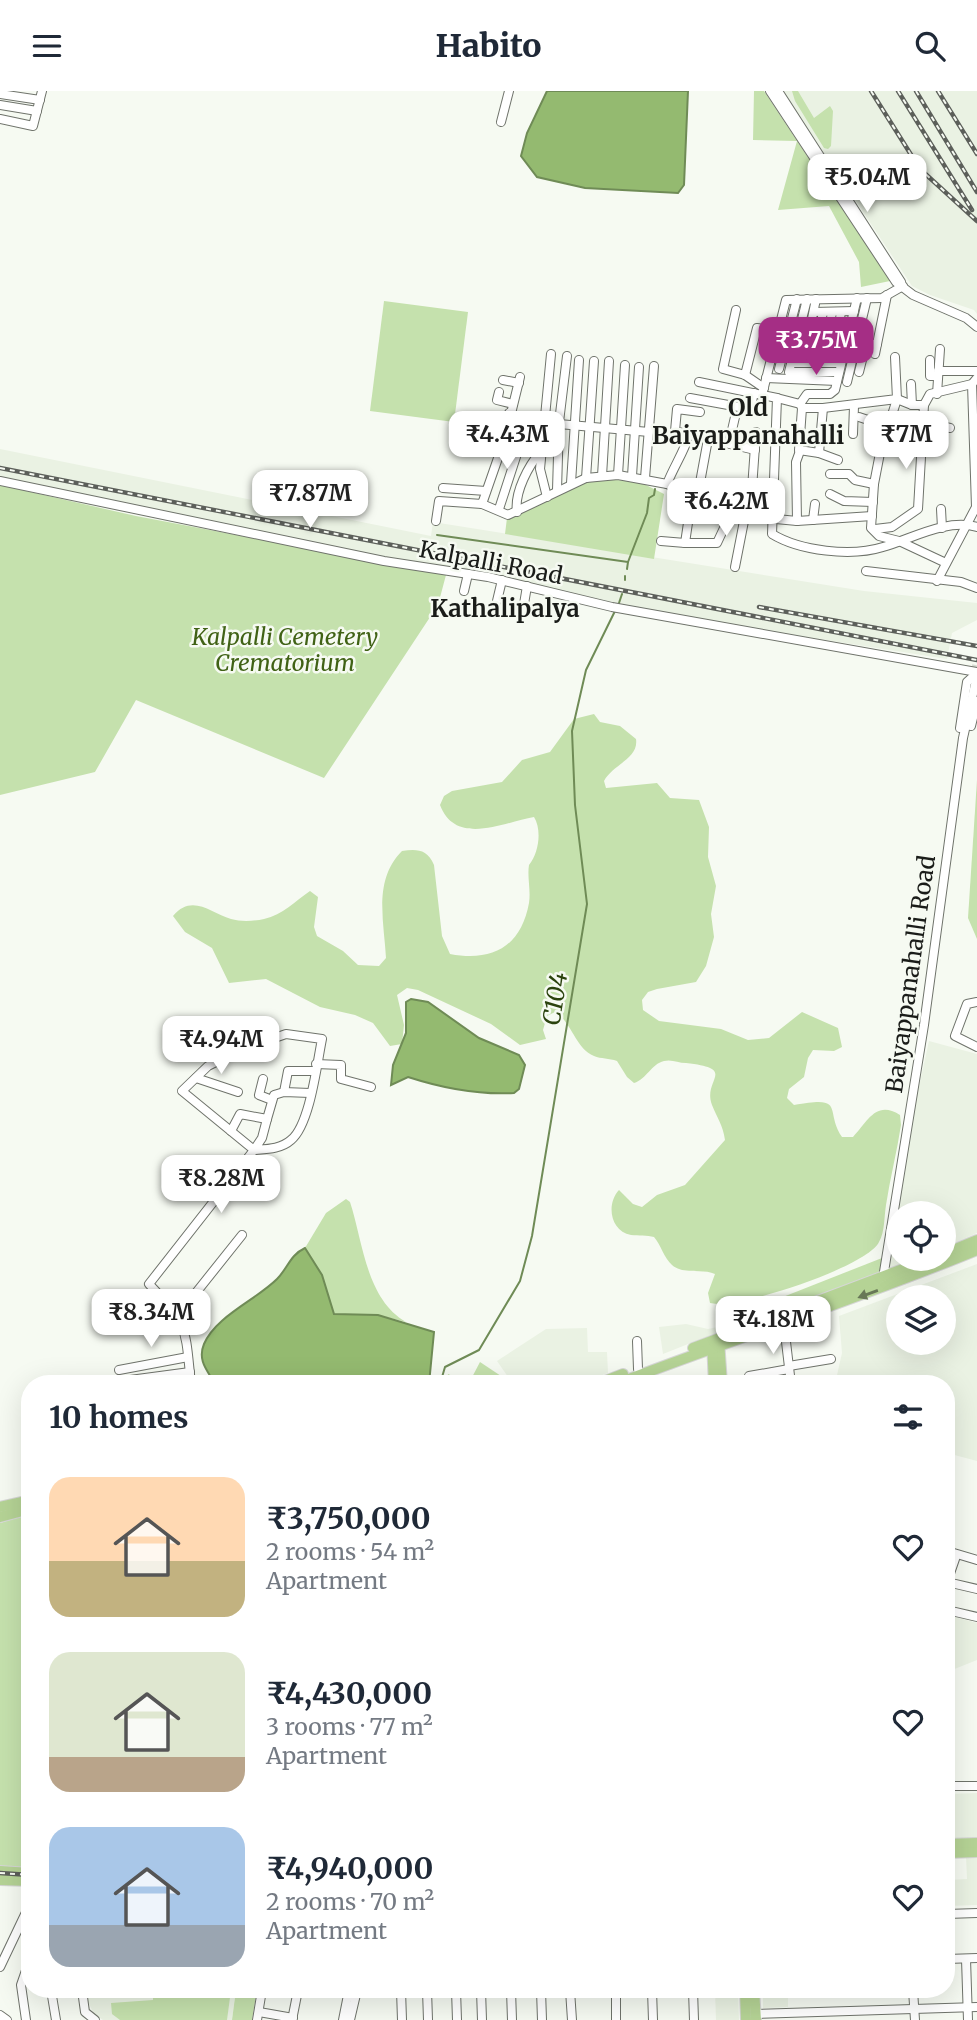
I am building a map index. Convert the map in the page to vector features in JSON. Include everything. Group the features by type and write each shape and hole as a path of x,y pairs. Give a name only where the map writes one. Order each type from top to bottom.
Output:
{"main road":[{"path":"956,1249 977,1240"},
{"path":"622,1375 716,1343 784,1325 977,1250"},
{"path":"638,1375 900,1271"},
{"path":"714,1375 716,1343"},
{"path":"716,1343 721,1375"},
{"path":"0,1507 21,1502"},
{"path":"0,1517 21,1511"},
{"path":"955,1844 977,1843"},
{"path":"955,1853 977,1852"},
{"path":"0,1871 21,1872"},
{"path":"0,1880 21,1881"},
{"path":"747,1998 752,2018"},
{"path":"752,2018 753,1998"}],"street":[{"path":"501,122 509,91"},
{"path":"770,91 902,286 925,302 967,318 977,327"},
{"path":"778,91 838,190"},
{"path":"0,94 41,95 33,126 0,119"},
{"path":"0,105 37,111"},
{"path":"690,398 750,409 762,389 786,301 867,298 887,295 902,286"},
{"path":"875,354 887,295"},
{"path":"797,521 796,462 800,451 801,406 807,394 832,393 857,298"},
{"path":"847,382 867,298"},
{"path":"797,299 790,372 838,377"},
{"path":"812,299 828,312 854,311"},
{"path":"779,369 812,299"},
{"path":"736,310 723,369 745,375 777,398 801,406 823,408 897,399 912,405 924,405"},
{"path":"807,343 828,312"},
{"path":"826,344 828,312"},
{"path":"826,344 828,312"},
{"path":"745,375 757,328 777,331"},
{"path":"775,344 877,344"},
{"path":"859,372 866,344"},
{"path":"937,394 940,349"},
{"path":"547,497 540,469 551,354"},
{"path":"557,489 559,424 567,356"},
{"path":"895,357 897,399 874,484 871,528 879,535 899,541 946,563"},
{"path":"768,368 779,369 792,362 842,358"},
{"path":"571,484 579,360"},
{"path":"586,478 594,361"},
{"path":"603,475 609,361"},
{"path":"930,361 930,376 977,371"},
{"path":"618,475 625,366"},
{"path":"645,478 654,366"},
{"path":"632,476 639,367"},
{"path":"699,383 762,389 838,377"},
{"path":"482,504 505,437 519,380 503,380"},
{"path":"875,529 892,527 918,509 924,405 930,394 975,381 976,507 937,581"},
{"path":"911,384 912,405"},
{"path":"499,392 497,400 513,404"},
{"path":"777,398 772,534 803,549 870,550 942,528 968,524 977,527"},
{"path":"853,434 854,406"},
{"path":"819,453 823,408"},
{"path":"700,412 676,410 674,431 755,450"},
{"path":"509,413 531,426 559,424 649,432"},
{"path":"729,443 735,417"},
{"path":"859,417 874,422 885,436"},
{"path":"923,422 950,428"},
{"path":"499,509 527,423"},
{"path":"735,567 748,516 756,432"},
{"path":"667,484 677,457 685,450 689,435"},
{"path":"685,543 708,439"},
{"path":"517,512 517,500 532,461 541,451"},
{"path":"800,451 819,453 838,460"},
{"path":"830,474 849,474 855,480 874,484"},
{"path":"436,521 439,501 482,504 508,515 547,497 557,489 603,475 645,478 667,484 731,513 772,520 872,516"},
{"name":"Kalpalli Road","path":"0,481 384,561 502,580 617,608 960,669 974,675"},
{"path":"443,488 486,491"},
{"path":"830,494 844,501 873,502"},
{"path":"813,520 815,504"},
{"path":"941,509 942,528"},
{"path":"661,541 717,543 731,513"},
{"path":"866,571 961,582 977,588"},
{"path":"464,591 468,574"},
{"path":"496,601 502,580"},
{"path":"523,610 527,586"},
{"path":"919,1053 919,1031 962,714 974,675"},
{"name":"Baiyappanahalli Road","path":"883,1278 924,1025 962,738 974,675"},
{"path":"919,1053 928,1032 965,751 977,701"},
{"path":"977,1002 967,1004 955,1036 977,1047"},
{"path":"286,1034 322,1039 303,1122 292,1140 273,1149 254,1150 182,1091 196,1078 208,1066 240,1050 286,1034"},
{"path":"284,1092 288,1071 341,1065 341,1079 372,1087"},
{"path":"196,1078 238,1092"},
{"path":"263,1079 259,1095 272,1100"},
{"path":"190,1375 185,1328 178,1314 149,1283 262,1138 274,1095 284,1092 310,1093"},
{"path":"231,1131 240,1114 267,1119"},
{"path":"178,1314 242,1235"},
{"path":"784,1325 790,1375"},
{"path":"637,1341 638,1369"},
{"path":"119,1370 188,1357"},
{"path":"754,1375 831,1359"},
{"path":"158,1362 160,1375"},
{"path":"179,1375 190,1372"},
{"path":"955,1559 956,1556 977,1560"},
{"path":"955,1584 977,1589"},
{"path":"955,1611 977,1616"},
{"path":"955,1786 977,1786"},
{"path":"955,1914 977,1913"},
{"path":"0,1967 21,1923"},
{"path":"955,1959 977,1958"},
{"path":"966,1959 972,2007 968,2020"},
{"path":"26,1998 26,2020"},
{"path":"52,1998 56,2020"},
{"path":"83,1998 85,2012 95,2020"},
{"path":"261,1998 258,2016 292,2019 296,1998"},
{"path":"343,2020 347,1998"},
{"path":"350,2020 355,1998"},
{"path":"401,1998 402,2020"},
{"path":"427,1998 428,2020"},
{"path":"456,1998 457,2020"},
{"path":"481,1998 482,2020"},
{"path":"511,1998 512,2020"},
{"path":"541,1998 542,2020"},
{"path":"571,1998 572,2020"},
{"path":"615,1998 616,2020"},
{"path":"652,1998 653,2020"},
{"path":"693,1998 694,2020"},
{"path":"913,1998 915,2020"},
{"path":"752,2018 862,2015 914,2009 972,2007"}],"shaded area":[{"path":"547,91 688,91 684,185 678,193 585,188 537,177 521,156 527,133"},
{"path":"783,91 977,91 977,314 974,310 912,286"},
{"path":"0,449 431,536 433,522 864,591 977,603 977,620 952,633 947,659 731,625 616,603 488,573 413,563 0,478"},
{"path":"411,999 428,1002 479,1038 519,1055 525,1065 519,1089 514,1093 474,1092 408,1077 391,1085 393,1065 406,1033 406,1002"},
{"path":"929,1041 977,1054 977,1233 956,1242 956,1201 899,1201 912,1118"},
{"path":"305,1248 322,1275 334,1314 378,1315 434,1332 430,1375 210,1375 204,1365 202,1350 210,1334 227,1317 277,1279"},
{"path":"977,1264 977,1461 955,1455 955,1375 837,1375 842,1353 839,1316 886,1298 886,1355 956,1355 956,1285 921,1285"},
{"path":"746,1321 663,1354 659,1327 686,1324 708,1329"},
{"path":"587,1328 588,1352 607,1352 608,1373 507,1375 497,1361 546,1329"},
{"path":"955,1617 977,1623 977,1660 955,1669"},
{"path":"977,1793 977,1838 955,1839 955,1794"},
{"path":"966,1857 977,1857 977,1905 955,1906 955,1880 967,1879"},
{"path":"235,1998 232,2020 103,2020 94,2014 87,2000"},
{"path":"715,1998 738,1998 739,2020 716,2020"},
{"path":"763,1998 788,1998 788,2007 763,2008"}],"green space":[{"path":"754,91 764,91 890,281 861,287 859,262 829,206 778,210 797,141 753,140"},
{"path":"792,91 798,91 814,118 830,106 833,111 831,146 828,149 824,148 795,101"},
{"path":"384,301 468,312 454,422 370,411"},
{"path":"592,479 638,481 664,494 654,559 505,534 507,518"},
{"name":"Kalpalli Cemetery Crematorium","path":"0,485 136,516 446,575 438,605 324,778 136,700 95,772 0,795"},
{"path":"594,714 600,722 620,726 636,739 634,752 604,781 606,788 657,783 670,798 699,800 709,827 708,857 716,886 711,914 714,937 706,966 696,982 648,992 642,1000 643,1010 659,1021 721,1029 748,1040 769,1038 802,1012 838,1028 842,1047 834,1051 813,1050 808,1058 804,1077 789,1089 787,1098 794,1105 811,1102 828,1104 842,1137 853,1137 873,1114 879,1111 892,1111 900,1115 901,1125 881,1238 869,1252 851,1263 800,1285 772,1293 746,1300 710,1303 708,1293 715,1274 676,1268 667,1259 654,1237 631,1235 618,1228 612,1216 612,1202 619,1190 633,1204 642,1207 657,1195 685,1185 725,1140 710,1096 715,1077 711,1068 664,1061 634,1083 617,1061 597,1057 582,1047 566,1022 555,1012 547,1016 543,1030 546,1039 520,1045 491,1024 418,990 407,988 397,995 404,1025 402,1044 390,1046 373,1023 355,1015 320,1007 266,979 229,983 212,948 185,932 173,916 180,909 194,905 235,920 260,920 283,911 310,891 318,897 314,927 317,936 343,951 358,965 379,966 386,958 382,901 387,875 402,851 417,850 425,853 434,865 442,936 450,954 479,956 502,948 512,941 519,931 529,903 529,865 538,841 538,828 534,817 482,829 469,829 447,818 440,805 444,796 452,791 502,782 522,760 550,752 574,719"},
{"path":"977,780 977,939 968,918"},
{"path":"346,1199 350,1202 374,1284 382,1299 406,1322 378,1315 334,1314 322,1275 305,1248 326,1213"},
{"path":"882,1258 880,1274 746,1321 742,1313"},
{"path":"480,1362 500,1375 473,1375"},
{"path":"21,1517 21,1869 0,1868 0,1523"},
{"path":"230,1998 227,2020 120,2020 112,2014 111,2003"},
{"path":"235,1998 256,1998 252,2020 232,2020"}],"waterway":[{"name":"C104","path":"628,562 647,513 649,498 654,495 655,489"},
{"path":"437,535 628,562 627,569"},
{"name":"C104","path":"618,606 622,594"},
{"name":"C104","path":"443,1375 445,1367 479,1350 520,1281 532,1236 587,904 575,805 572,731 586,670 615,611"}],"tunnel":[{"path":"974,673 977,663"}],"railway":[{"path":"871,91 920,169 977,221"},
{"path":"898,91 972,210"},
{"path":"916,91 977,192"},
{"path":"938,91 977,154"},
{"path":"0,468 977,660"},
{"path":"759,607 977,646"},
{"path":"0,1873 21,1874"}],"district":[{"name":"Old Baiyappanahalli","path":"748,421"},
{"name":"Kathalipalya","path":"505,608"}]}
